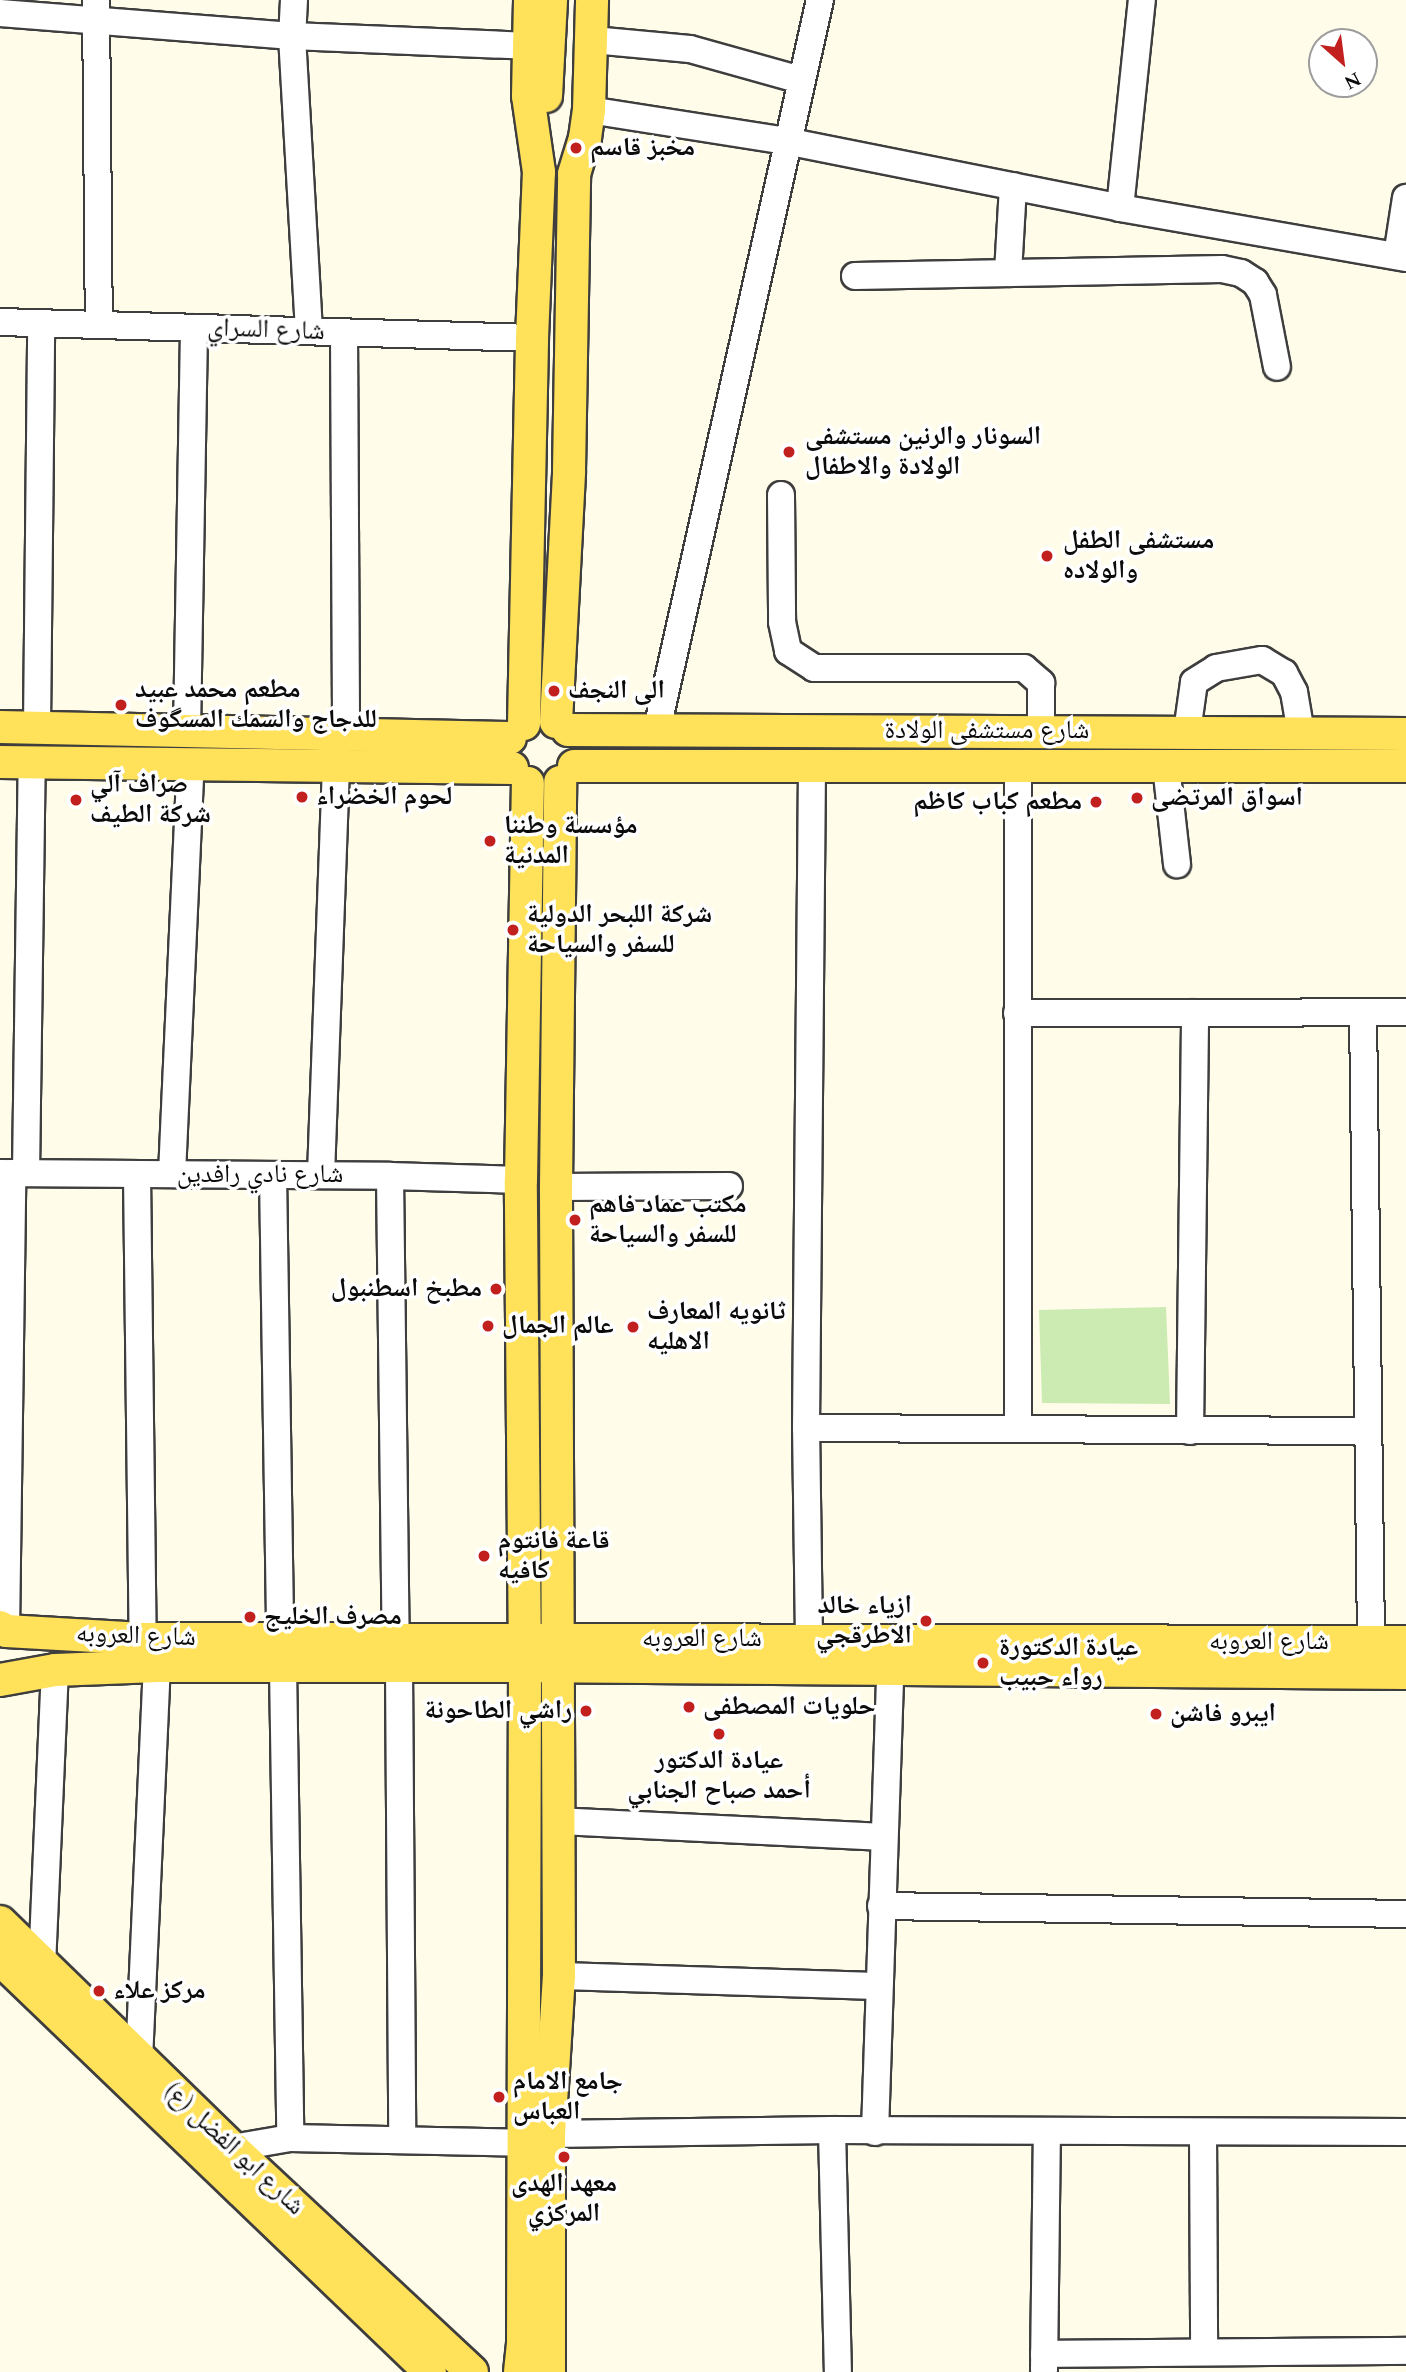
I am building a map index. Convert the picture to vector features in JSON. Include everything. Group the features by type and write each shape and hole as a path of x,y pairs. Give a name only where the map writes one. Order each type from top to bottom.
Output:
{"main road":[{"path":"530,0 561,44 589,110 585,138 574,174"},
{"path":"520,2372 536,2138 559,1976 556,1187 567,774 576,750 562,726 574,174 561,44 551,0"},
{"path":"561,44 573,0"},
{"path":"549,2372 536,2138 525,1652 518,753 539,172 528,96 592,0"},
{"path":"518,753 531,720 562,726"},
{"name":"شارع مستشفى الولادة","path":"562,726 1406,734"},
{"path":"0,727 346,732 518,753 542,787 567,774"},
{"path":"1227,766 1230,732"},
{"path":"0,762 336,764 518,753"},
{"name":"شارع مستشفى الولادة","path":"567,774 812,766 1406,766"},
{"name":"شارع العروبه","path":"3,1629 150,1653 558,1652 890,1669 1406,1673"},
{"name":"شارع العروبه","path":"558,1652 809,1639 1406,1642"},
{"name":"شارع العروبه","path":"0,1680 150,1653"},
{"name":"شارع ابو الفضل (ع)","path":"0,1922 139,2060 472,2372"},
{"name":"شارع ابو الفضل (ع)","path":"0,1959 429,2372"}],"street":[{"path":"294,0 292,36 309,331"},
{"path":"657,729 786,142 820,0"},
{"path":"1119,208 1142,0"},
{"path":"95,10 99,324"},
{"path":"0,13 95,10 292,36 691,49 801,80"},
{"path":"589,110 786,142 1119,208 1401,257 1406,198"},
{"path":"1008,273 1013,186"},
{"path":"855,276 1222,269 1241,273 1255,282 1263,295 1276,367"},
{"name":"شارع السراي","path":"0,322 531,338"},
{"path":"37,727 41,323"},
{"path":"187,731 194,328"},
{"path":"344,332 346,732"},
{"path":"781,495 782,622 788,651 814,668 1024,668 1041,683 1041,732"},
{"path":"1187,732 1194,682 1216,668 1262,660 1284,673 1294,692 1301,733"},
{"path":"3,1629 13,1173 32,762"},
{"path":"172,1174 191,763"},
{"path":"321,1175 336,764"},
{"path":"809,1639 806,1428 812,766"},
{"path":"1018,766 1018,1429"},
{"path":"1166,766 1177,864"},
{"path":"1363,1012 1371,1642"},
{"path":"1017,1013 1406,1012"},
{"path":"1190,1431 1195,1013"},
{"name":"شارع نادي رافدين","path":"13,1173 321,1175 521,1180"},
{"path":"137,1174 150,1653 139,2060"},
{"path":"273,1175 290,2138"},
{"path":"390,1176 401,2138"},
{"path":"556,1187 729,1186"},
{"path":"806,1428 1367,1431"},
{"path":"875,2132 882,1837 890,1669"},
{"path":"42,1966 55,1670"},
{"path":"558,1821 882,1837"},
{"path":"881,1906 1406,1914"},
{"path":"559,1976 878,1986"},
{"path":"832,2130 838,2372"},
{"path":"232,2148 290,2138 536,2138 832,2130 1406,2132"},
{"path":"1047,2132 1044,2363 1204,2352 1406,2351"},
{"path":"1203,2132 1204,2352"}],"green space":[{"path":"1166,1307 1170,1404 1042,1403 1039,1310"}],"place":[{"name":"مخبز قاسم","path":"576,148"},
{"name":"السونار والرنين مستشفى الولادة والاطفال","path":"789,452"},
{"name":"مستشفى الطفل والولاده","path":"1047,556"},
{"name":"الى النجف","path":"554,691"},
{"name":"مطعم محمد عبيد للدجاج والسمك المسگوف","path":"121,705"},
{"name":"لحوم الخضراء","path":"302,797"},
{"name":"اسواق المرتضى","path":"1137,798"},
{"name":"صراف آلي شركة الطيف","path":"76,800"},
{"name":"مطعم كباب كاظم","path":"1096,802"},
{"name":"مؤسسة وطننا المدنية","path":"490,841"},
{"name":"شركة اللبحر الدولية للسفر والسياحة","path":"513,930"},
{"name":"مكتب عماد فاهم للسفر والسياحة","path":"575,1220"},
{"name":"مطبخ اسطنبول","path":"496,1289"},
{"name":"عالم الجمال","path":"488,1326"},
{"name":"ثانويه المعارف الاهليه","path":"633,1327"},
{"name":"قاعة فانتوم كافيه","path":"484,1556"},
{"name":"مصرف الخليج","path":"250,1617"},
{"name":"ازياء خالد الاطرقجي","path":"926,1621"},
{"name":"عيادة الدكتورة رواء حبيب","path":"983,1663"},
{"name":"حلويات المصطفى","path":"689,1707"},
{"name":"راشي الطاحونة","path":"586,1711"},
{"name":"ايبرو فاشن","path":"1156,1714"},
{"name":"عيادة الدكتور أحمد صباح الجنابي","path":"719,1734"},
{"name":"مركز علاء","path":"99,1991"},
{"name":"جامع الامام العباس","path":"499,2097"},
{"name":"معهد الهدى المركزي","path":"564,2157"}]}
